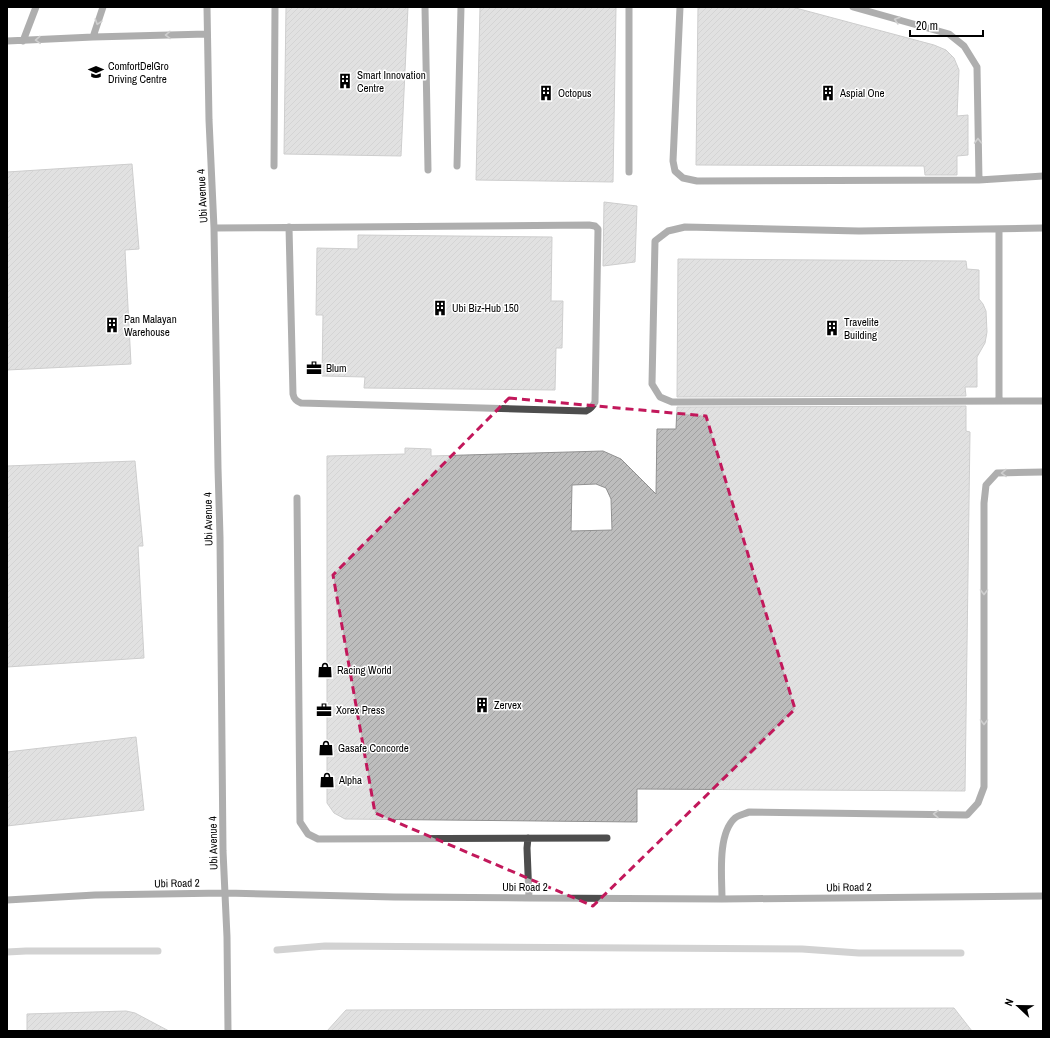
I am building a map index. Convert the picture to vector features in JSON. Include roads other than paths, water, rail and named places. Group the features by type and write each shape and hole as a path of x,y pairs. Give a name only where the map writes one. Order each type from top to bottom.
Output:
{"street":[{"path":"23,40 36,7"},
{"path":"93,37 103,7"},
{"name":"Ubi Avenue 4","path":"207,7 209,120 214,228 220,537 223,851 227,937 228,1031"},
{"path":"274,166 275,7"},
{"path":"425,7 428,170"},
{"path":"457,166 461,7"},
{"path":"629,7 629,172"},
{"path":"680,7 673,161 675,171 683,178 697,181 979,180 1043,176"},
{"path":"853,7 949,34 964,46 977,67 979,180"},
{"path":"7,41 207,34"},
{"path":"214,228 289,227 581,225 595,226 598,229 595,402 593,406 586,411 297,402 293,394 289,227"},
{"path":"1043,228 859,231 685,227 668,231 656,241 652,384 660,397 672,402 1043,401"},
{"path":"999,229 999,401"},
{"path":"722,899 721,854 727,830 735,817 749,812 967,815 978,803 984,787 984,504 986,485 997,473 1043,472"},
{"path":"297,498 300,822 308,834 318,839 606,838"},
{"path":"528,838 529,898"},
{"name":"Ubi Road 2","path":"7,900 95,895 225,893 394,897 722,899 1043,896"}],"waterway":[{"path":"277,950 325,946 802,949 859,953 961,953"},
{"path":"7,952 158,951"}],"place":[{"name":"ComfortDelGro Driving Centre","path":"96,72"},
{"name":"Smart Innovation Centre","path":"345,81"},
{"name":"Octopus","path":"546,93"},
{"name":"Aspial One","path":"828,93"},
{"name":"Ubi Biz-Hub 150","path":"440,308"},
{"name":"Pan Malayan Warehouse","path":"112,325"},
{"name":"Travelite Building","path":"832,328"},
{"name":"Blum","path":"314,368"},
{"name":"Racing World","path":"325,670"},
{"name":"Zervex","path":"482,705"},
{"name":"Xorex Press","path":"324,710"},
{"name":"Gasafe Concorde","path":"326,748"},
{"name":"Alpha","path":"327,780"}]}
